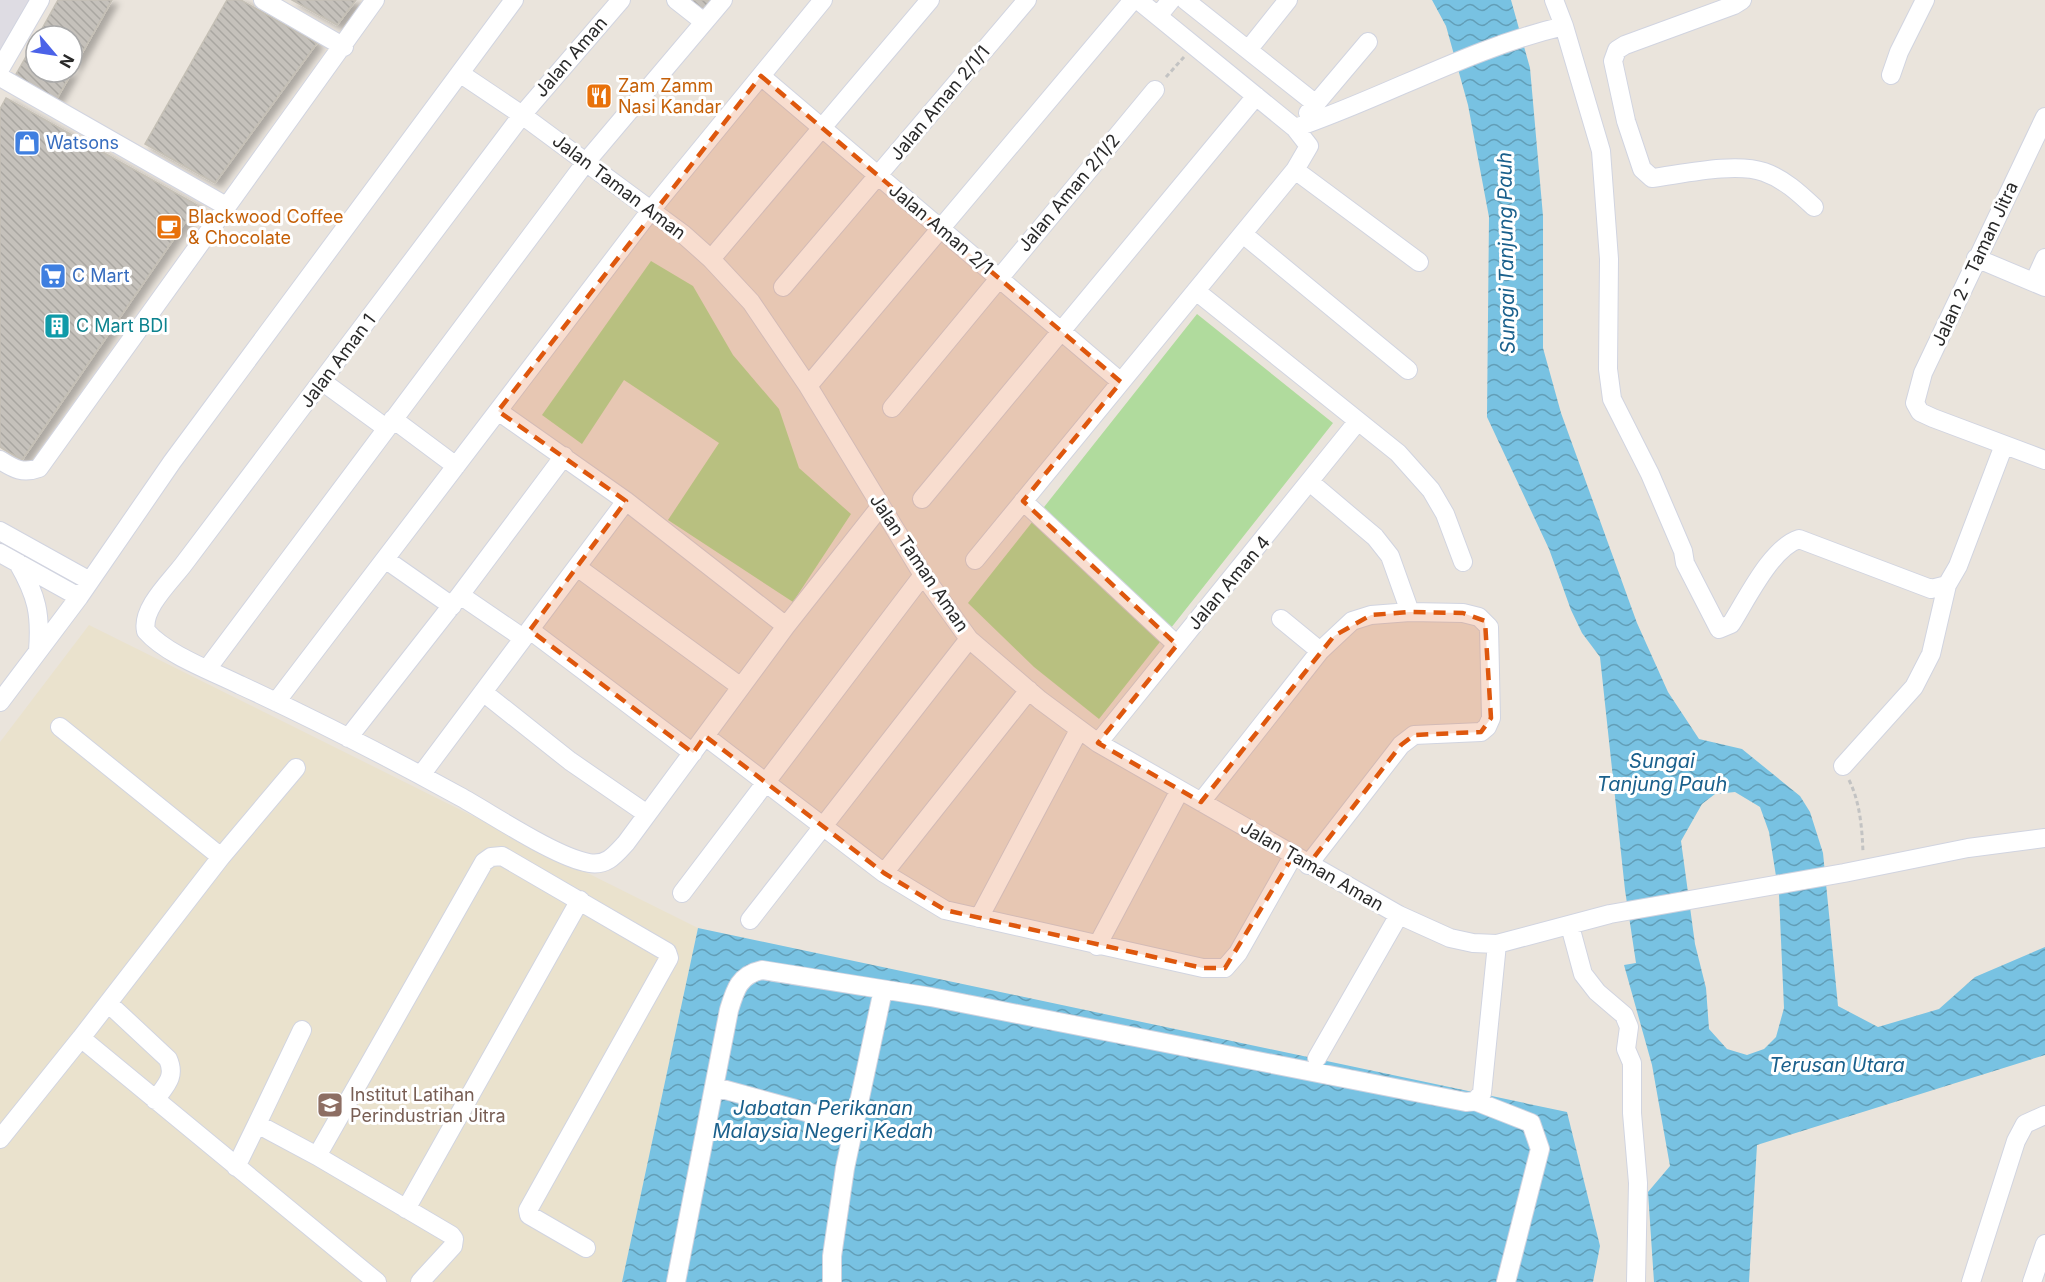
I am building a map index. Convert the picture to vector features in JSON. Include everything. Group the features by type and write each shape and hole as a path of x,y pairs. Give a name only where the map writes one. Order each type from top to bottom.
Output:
{"street":[{"path":"0,69 40,0"},
{"path":"263,0 344,48"},
{"path":"0,460 21,471 28,472 39,468 226,206 344,48 375,0"},
{"path":"0,702 79,597 179,453 514,0"},
{"name":"Jalan Aman","path":"522,115 621,0"},
{"path":"676,0 704,22"},
{"path":"723,0 586,162 207,669 421,775 559,851 589,863 603,863 614,857 786,626 880,507"},
{"path":"711,259 930,0"},
{"name":"Jalan Aman 2/1/1","path":"783,287 1027,0"},
{"path":"808,386 1133,0"},
{"path":"975,560 1295,171 1309,146 1295,128 1138,0"},
{"path":"1158,16 1171,0"},
{"path":"1185,0 1316,104"},
{"path":"1248,50 1288,0"},
{"path":"1554,0 1557,28 1602,151 1609,259 1609,383 1612,399 1650,474 1683,551 1685,563 1719,629 1724,629 1731,624 1778,552 1789,542 1800,539 1931,589 1947,585"},
{"path":"1742,0 1617,50 1613,61 1626,121 1642,169 1652,178 1743,168 1764,172 1792,187 1814,207"},
{"path":"1891,75 1899,52 1925,0"},
{"path":"276,702 651,210 761,76 814,3"},
{"path":"1295,128 1352,107 1421,75 1557,28"},
{"path":"1295,128 1368,42"},
{"name":"Jalan Taman Aman","path":"461,74 522,115 651,210 711,259 752,302 808,386 923,575 969,639 1029,690 1098,743 1399,915 1450,938 1473,943 1497,944 1610,915 1713,895 1844,873 1968,848 2045,838"},
{"name":"Jalan Aman 2/1","path":"761,76 1121,382"},
{"path":"0,77 226,206"},
{"name":"Jalan Aman 2/1/2","path":"892,408 998,277 1155,90"},
{"path":"922,500 1256,96"},
{"name":"Jalan Aman 1","path":"207,669 166,647 146,631 144,624 152,606 522,115"},
{"name":"Jalan 2 - Taman Jitra","path":"2004,445 1920,412 1915,403 1923,373 2045,117"},
{"path":"1295,171 1419,262"},
{"path":"1243,234 1408,370"},
{"path":"1977,258 2040,285 2045,258"},
{"path":"1196,291 1398,453 1431,490 1445,514 1462,562"},
{"path":"323,382 456,466"},
{"path":"498,411 626,501 786,626"},
{"name":"Jalan Aman 4","path":"1098,743 1359,421"},
{"path":"1843,766 1914,687 1931,654 1947,585 1958,566 2004,445 2045,460"},
{"path":"348,738 456,601 564,456"},
{"path":"1311,483 1375,537 1390,556 1410,612"},
{"path":"421,775 626,501"},
{"path":"1023,501 1177,645"},
{"path":"0,531 90,581"},
{"path":"0,554 79,597"},
{"path":"385,559 456,601 527,634 693,753"},
{"path":"18,564 33,590 38,610 40,620 38,651"},
{"path":"577,567 741,687"},
{"path":"682,893 923,575"},
{"path":"705,736 884,873 945,910 1203,968 1225,968 1238,953 1301,860 1401,744 1414,735 1481,732 1487,727 1491,718 1489,627 1485,621 1463,613 1410,612 1371,615 1353,621 1320,651 1200,802"},
{"path":"1281,619 1320,651"},
{"path":"750,920 969,639"},
{"path":"884,873 1029,690"},
{"path":"483,692 570,761 647,814"},
{"path":"60,727 221,857"},
{"path":"979,918 1079,730"},
{"path":"0,1139 221,857 296,768"},
{"path":"1097,945 1180,790"},
{"path":"317,1156 484,862 491,857 502,856 667,952 669,958 528,1210 529,1215 586,1248"},
{"path":"406,1209 580,900"},
{"path":"1317,1058 1399,915"},
{"path":"1570,926 1583,974 1597,992 1624,1015 1629,1026 1626,1049 1632,1063 1632,1113 1638,1183 1636,1282"},
{"path":"1475,1101 1482,1093 1497,944"},
{"path":"676,1282 716,1088 729,1010 740,981 749,973 780,972 1116,1032 1466,1102 1475,1101 1531,1123 1539,1149 1506,1282"},
{"path":"832,1282 835,1235 854,1125 883,990"},
{"path":"108,1004 168,1059 172,1068 172,1078 155,1100"},
{"path":"236,1167 302,1030"},
{"path":"81,1038 377,1282"},
{"path":"716,1088 854,1125"},
{"path":"1971,1282 2016,1141 2025,1124 2045,1115"},
{"path":"257,1124 317,1156 451,1235 454,1239 453,1246 420,1282"},
{"path":"2032,1282 2045,1244"}],"path":[{"path":"1155,90 1194,46"},
{"path":"1843,766 1857,800 1862,828 1863,869"}],"highlighted area":[{"path":"761,76 1121,382 1023,501 1177,645 1098,743 1201,802 1334,636 1371,615 1410,612 1463,613 1485,621 1491,718 1481,732 1414,735 1401,745 1308,865 1293,856 1225,968 1203,968 945,910 884,873 705,736 693,753 530,630 626,501 498,411"}],"shaded area":[{"path":"0,0 35,0 0,63"},
{"name":"Institut Latihan Perindustrian Jitra","path":"89,625 698,928 622,1282 0,1282 0,742"}],"green space":[{"path":"651,261 693,286 733,355 779,409 799,468 851,514 793,602 668,520 719,443 624,380 582,444 542,415"},
{"path":"1197,314 1333,423 1099,719 1034,667 968,603"}],"water":[{"name":"Sungai Tanjung Pauh","path":"1432,0 1511,0 1530,68 1543,216 1543,348 1561,413 1637,623 1668,692 1699,739 1742,749 1800,796 1810,812 1823,853 1838,1006 1878,1027 1939,1009 1975,977 2045,947 2045,1055 1757,1145 1749,1282 1654,1282 1648,1192 1670,1166 1652,1065 1624,965 1636,963 1625,890 1600,657 1582,633 1571,610 1549,549 1487,417 1489,217 1468,105 1446,26","holes":["1735,792 1760,807 1769,832 1779,895 1784,1008 1776,1037 1764,1049 1747,1055 1727,1049 1709,1029 1706,988 1695,944 1681,841 1702,804 1715,794"]},
{"name":"Jabatan Perikanan Malaysia Negeri Kedah","path":"698,928 1567,1112 1600,1246 1593,1282 622,1282"}],"building":[{"path":"58,0 112,0 84,50 84,24 45,24"},
{"path":"227,0 241,0 317,43 215,183 145,144"},
{"path":"292,0 356,0 337,25"},
{"path":"688,0 713,0 703,12"},
{"path":"24,60 24,81 15,76"},
{"path":"29,84 65,84 56,100"},
{"name":"C Mart BDI","path":"6,98 197,205 22,460 0,447 0,109"}],"place":[{"name":"Zam Zamm Nasi Kandar","path":"599,96"},
{"name":"Watsons","path":"27,143"},
{"name":"Blackwood Coffee & Chocolate","path":"169,227"},
{"name":"C Mart","path":"53,276"},
{"name":"C Mart BDI","path":"57,326"},
{"name":"Institut Latihan Perindustrian Jitra","path":"330,1105"}],"water label":[{"name":"Terusan Utara","path":"1837,1065"}]}
